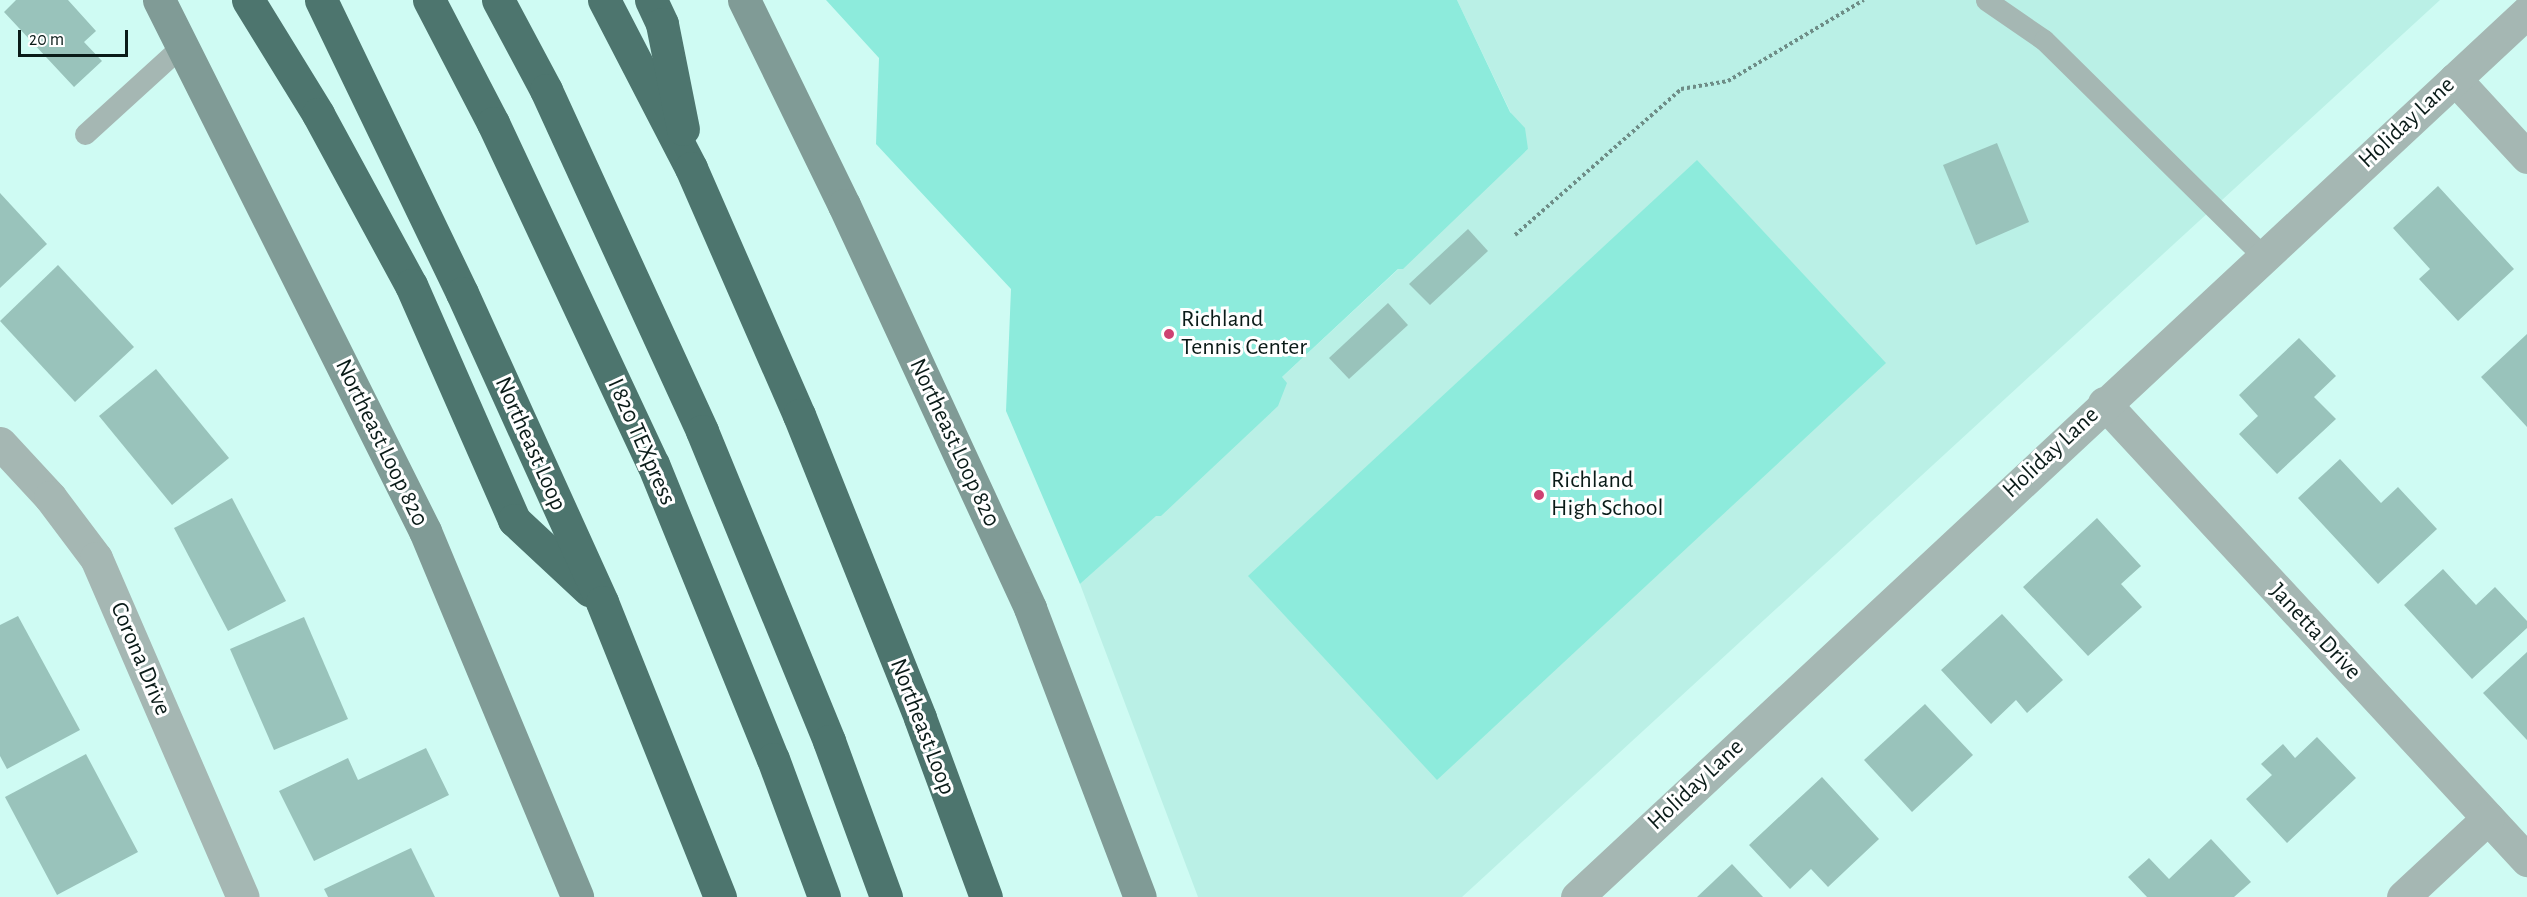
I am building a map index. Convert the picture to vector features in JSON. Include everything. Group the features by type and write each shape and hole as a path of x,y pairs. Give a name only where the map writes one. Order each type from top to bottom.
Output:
{"highway":[{"path":"248,0 318,114 411,285 514,520 602,602"},
{"name":"Northeast Loop","path":"321,0 462,293 602,602 720,897"},
{"name":"I 820 TEXpress","path":"429,0 494,123 653,464 773,759 824,897"},
{"path":"498,0 546,90 702,431 829,741 886,897"},
{"name":"Northeast Loop","path":"604,0 691,168 800,415 920,718 986,897"},
{"path":"651,0 662,24 691,168"}],"main road":[{"name":"Northeast Loop 820","path":"159,0 184,44 425,531 577,897"},
{"name":"Northeast Loop 820","path":"744,0 844,205 1030,608 1140,897"}],"street":[{"name":"Holiday Lane","path":"1577,897 2104,403 2527,12"},
{"path":"2455,79 2527,157"},
{"name":"Janetta Drive","path":"2104,403 2527,860"},
{"name":"Corona Drive","path":"0,443 50,497 96,558 243,897"},
{"path":"2403,897 2488,818"}],"lane":[{"path":"1986,0 2044,40 2263,256"},
{"path":"85,134 184,44"}],"path":[{"path":"1515,235 1681,89 1728,81 1864,0"}],"shaded area":[{"name":"Richland Tennis Center","path":"826,0 1457,0 1510,112 1525,128 1528,149 1403,269 1398,269 1282,377 1287,383 1278,406 1161,516 1156,516 1080,584 1006,411 1011,289 876,144 879,58"},
{"name":"Richland High School","path":"1457,0 2440,0 1462,897 1198,897 1080,584 1277,406 1281,378 1528,149"},
{"path":"1697,160 1886,363 1437,780 1248,576"}],"building":[{"path":"16,0 68,0 96,31 84,42 102,61 74,87 4,12"},
{"path":"1997,143 2029,222 1976,245 1943,165"},
{"path":"2438,186 2514,269 2458,321 2419,279 2430,269 2393,228"},
{"path":"0,193 47,244 0,288"},
{"path":"1468,229 1488,251 1430,305 1409,284"},
{"path":"58,265 134,347 75,402 0,321"},
{"path":"1388,303 1408,325 1349,379 1329,358"},
{"path":"2527,334 2527,427 2481,377"},
{"path":"2299,338 2336,376 2314,397 2336,419 2277,474 2239,434 2258,416 2239,395"},
{"path":"156,369 229,458 172,505 99,416"},
{"path":"2340,459 2381,503 2398,487 2437,529 2378,584 2298,498"},
{"path":"232,498 286,601 228,631 174,528"},
{"path":"2097,518 2141,566 2121,584 2142,607 2088,656 2023,587"},
{"path":"2443,569 2476,605 2495,587 2527,621 2527,628 2472,679 2404,605"},
{"path":"2002,614 2063,680 2027,713 2016,700 1991,724 1941,670"},
{"path":"18,616 80,730 7,769 0,756 0,625"},
{"path":"304,617 348,719 274,750 230,649"},
{"path":"2527,652 2527,740 2483,693"},
{"path":"1925,704 1973,755 1912,812 1864,760"},
{"path":"2317,737 2356,778 2287,843 2246,799 2272,775 2261,764 2283,744 2295,758"},
{"path":"426,748 449,795 314,861 279,791 348,758 358,780"},
{"path":"86,754 138,852 57,895 5,797"},
{"path":"1822,777 1879,839 1828,887 1811,869 1790,889 1749,845"},
{"path":"2211,839 2251,882 2234,897 2147,897 2128,877 2149,858 2169,879"},
{"path":"411,848 435,897 328,897 324,889"},
{"path":"1732,864 1763,897 1697,897"}],"place":[{"name":"Richland Tennis Center","path":"1169,334"},
{"name":"Richland High School","path":"1539,495"}]}
